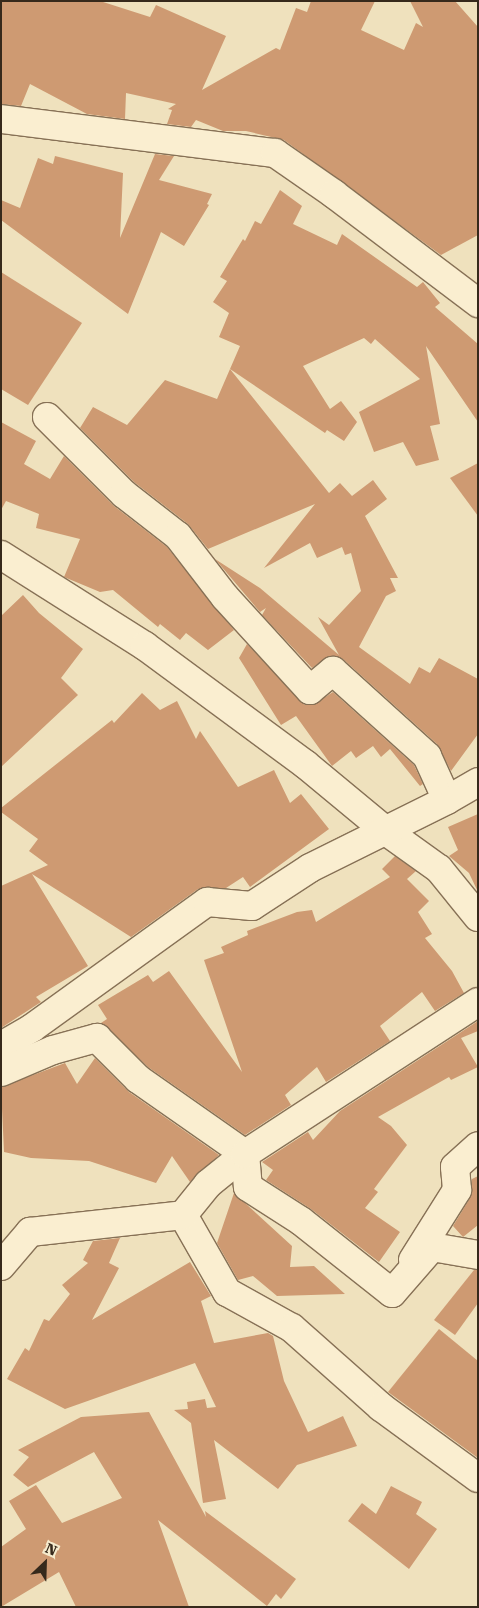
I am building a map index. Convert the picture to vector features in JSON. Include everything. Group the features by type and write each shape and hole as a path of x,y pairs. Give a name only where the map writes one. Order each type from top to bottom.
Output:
{"street":[{"path":"1,119 275,153 334,194 478,303"},
{"path":"47,417 124,494 178,536 225,597 310,690 333,671 427,756 447,800"},
{"path":"1,555 146,646 305,764 386,830 439,869 478,917"},
{"path":"1,1046 32,1028 207,902 252,906 310,868 447,800 478,782"},
{"path":"1,1266 30,1232 183,1215 208,1184 245,1154 386,1059 478,1002"},
{"path":"1,1072 52,1050 97,1038 138,1079 245,1154 248,1187 301,1221 392,1292"},
{"path":"392,1292 457,1190 454,1167 478,1146"},
{"path":"183,1215 227,1292 292,1328 381,1407 478,1478"},
{"path":"392,1292 432,1247 478,1255"}],"building":[{"path":"1,1 100,1 150,17 156,5 226,36 202,90 276,48 280,50 296,8 307,12 311,1 375,1 361,30 404,50 416,23 423,27 410,1 455,1 478,27 478,235 441,255 284,140 246,131 223,131 196,120 191,127 167,124 172,110 168,109 176,104 126,93 125,119 87,114 30,84 21,106 1,104"},
{"path":"155,154 174,156 159,180 212,194 207,204 209,205 184,246 161,232 128,314 1,220 1,200 20,208 38,158 53,164 55,156 123,173 120,238"},
{"path":"280,190 302,206 293,224 337,245 342,234 417,287 423,282 440,303 435,307 478,344 478,422 426,346 440,424 430,426 439,460 416,466 403,442 374,452 359,412 420,379 375,339 371,344 364,338 303,366 330,409 341,401 357,422 344,441 327,430 325,433 230,369 240,346 219,337 229,313 213,302 227,281 220,277 243,239 245,241 255,221 261,224"},
{"path":"1,272 82,323 28,405 1,389"},
{"path":"230,369 329,493 340,483 352,496 373,480 387,499 365,516 398,578 390,578 396,591 386,596 359,647 410,684 419,667 430,673 439,658 478,679 478,734 451,771 437,744 343,659 329,656 312,668 262,615 266,608 260,612 215,559 260,588 339,655 318,617 329,625 361,591 351,553 345,555 342,547 317,558 310,543 264,568 315,504 208,549 188,524 134,482 80,428 93,407 127,425 165,380 217,399"},
{"path":"1,422 36,441 24,464 50,479 64,456 114,506 167,547 234,630 208,650 186,633 180,640 160,624 158,627 113,590 100,592 64,577 80,539 36,528 39,514 6,501 1,510"},
{"path":"478,463 478,516 450,478"},
{"path":"23,595 39,613 83,649 61,678 78,695 1,767 1,616"},
{"path":"247,644 305,705 313,705 333,692 414,765 423,784 420,786 390,749 381,757 373,746 356,758 351,751 332,766 296,716 281,725 239,658"},
{"path":"142,693 160,710 177,701 196,739 200,731 238,787 274,770 290,803 301,794 329,829 250,887 243,877 226,888 198,889 131,937 32,874 88,966 36,997 41,1002 1,1028 1,886 48,865 29,851 38,839 1,812 1,808 112,720 114,723"},
{"path":"478,814 478,892 469,873 449,856 458,850 448,827"},
{"path":"395,856 416,871 407,879 429,901 418,912 432,934 425,938 452,971 464,993 435,1011 422,992 380,1026 390,1041 326,1082 317,1067 285,1095 291,1105 245,1135 148,1067 101,1023 107,1019 98,1005 148,975 153,982 169,971 242,1072 204,960 224,953 221,947 248,935 247,931 297,912 312,910 316,922 390,877 382,869"},
{"path":"478,1021 478,1031 461,1038 478,1067 451,1080 449,1077 378,1117 391,1126 407,1145 374,1189 378,1192 365,1208 400,1232 379,1262 311,1209 266,1180 273,1170 262,1162 308,1132 313,1140 340,1111"},
{"path":"95,1058 129,1092 219,1155 190,1182 172,1156 156,1183 89,1161 31,1158 4,1152 1,1087 65,1063 77,1084"},
{"path":"478,1176 478,1225 463,1237 453,1226 470,1198 472,1179"},
{"path":"234,1193 292,1246 290,1267 314,1266 345,1294 277,1296 253,1276 238,1280 217,1243"},
{"path":"120,1238 109,1263 119,1268 92,1320 190,1262 211,1296 201,1301 214,1343 268,1333 273,1336 284,1381 308,1432 343,1416 357,1446 297,1465 278,1489 214,1440 226,1499 203,1503 191,1423 174,1410 188,1409 187,1402 205,1399 207,1408 216,1407 195,1363 65,1409 7,1379 25,1348 29,1351 44,1319 49,1321 70,1294 62,1285 88,1263 83,1260 93,1241"},
{"path":"474,1270 478,1270 478,1303 455,1335 434,1320"},
{"path":"439,1329 478,1361 478,1458 388,1392"},
{"path":"149,1412 206,1517 205,1511 296,1579 281,1599 276,1594 267,1606 158,1520 189,1607 76,1607 59,1572 1,1607 1,1547 26,1529 9,1501 36,1485 62,1523 122,1498 94,1452 28,1487 13,1475 29,1457 18,1450 81,1417"},
{"path":"391,1486 422,1502 416,1514 437,1529 409,1569 348,1521 362,1503 376,1514"}]}
